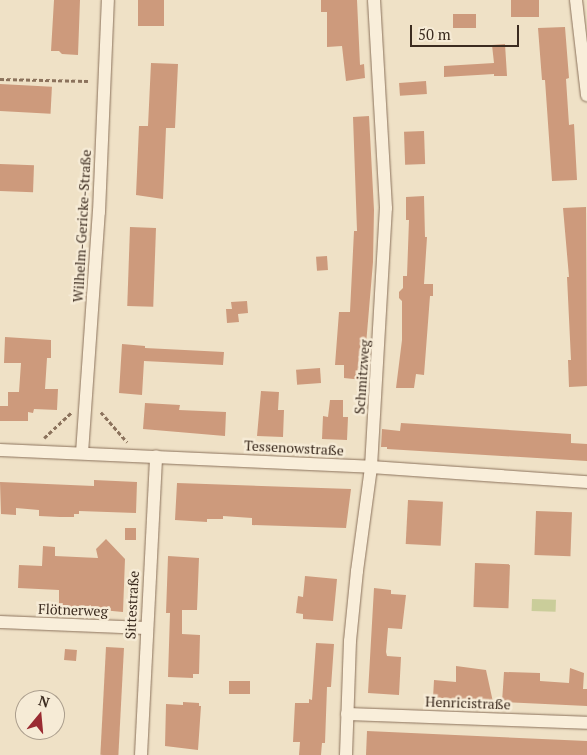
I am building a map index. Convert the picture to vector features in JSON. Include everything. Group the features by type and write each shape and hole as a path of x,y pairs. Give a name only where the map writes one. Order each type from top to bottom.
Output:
{"street":[{"name":"Wilhelm-Gericke-Straße","path":"82,453 98,212 108,0"},
{"name":"Schmitzweg","path":"346,755 356,580 371,467 386,208 374,0"},
{"path":"576,0 587,95"},
{"name":"Tessenowstraße","path":"0,450 371,467 587,482"},
{"name":"Sittestraße","path":"141,755 156,456"},
{"name":"Flötnerweg","path":"0,622 146,628"},
{"name":"Henricistraße","path":"347,714 587,723"}],"path":[{"path":"0,79 88,81"},
{"path":"44,438 74,410"},
{"path":"101,412 127,442"}],"green space":[{"path":"532,599 556,600 556,612 532,611"}],"building":[{"path":"54,0 80,0 78,55 51,51"},
{"path":"138,0 164,0 164,26 138,26"},
{"path":"321,0 357,0 360,65 364,64 365,78 346,81 342,46 327,47 327,12 321,12"},
{"path":"511,0 539,0 539,17 511,17"},
{"path":"453,14 476,14 476,28 453,28"},
{"path":"565,27 569,78 566,79 569,125 574,124 577,180 552,181 545,80 542,80 538,28"},
{"path":"505,44 507,76 494,76 494,74 444,77 444,66 494,63 492,45"},
{"path":"151,63 178,64 175,128 166,128 163,199 136,195 139,126 148,126"},
{"path":"426,81 427,94 400,96 399,83"},
{"path":"0,84 52,87 51,114 0,111"},
{"path":"369,116 374,210 373,262 363,380 344,378 344,365 335,365 339,312 350,312 354,231 357,231 353,117"},
{"path":"424,131 425,164 405,165 404,132"},
{"path":"0,164 34,165 33,192 0,191"},
{"path":"424,196 425,237 427,237 424,284 433,284 433,296 430,296 424,375 416,374 414,388 396,388 402,340 402,301 399,298 399,292 403,288 403,276 407,276 409,220 406,220 406,197"},
{"path":"586,207 587,386 569,387 568,360 571,360 567,277 569,277 563,208"},
{"path":"130,227 156,228 153,307 127,306"},
{"path":"327,256 328,270 317,271 316,257"},
{"path":"247,301 248,313 238,314 239,322 227,323 226,309 232,309 231,302"},
{"path":"5,337 51,340 51,358 47,358 45,389 58,389 57,410 34,409 33,413 28,412 28,421 0,421 0,406 8,406 8,392 19,392 21,363 4,363"},
{"path":"122,344 145,346 145,348 224,352 223,365 144,361 142,395 119,393"},
{"path":"320,368 321,383 297,385 296,370"},
{"path":"261,391 279,392 278,410 284,410 283,437 257,436"},
{"path":"330,400 343,400 343,417 348,417 347,440 322,439 323,416 328,417"},
{"path":"145,403 180,405 179,410 226,412 225,436 143,429"},
{"path":"401,423 571,434 571,443 587,444 587,461 387,449 387,447 381,447 382,429 400,431"},
{"path":"94,480 137,482 136,513 79,511 79,514 74,514 74,517 60,517 39,516 39,510 16,508 16,515 1,514 0,482 94,486"},
{"path":"177,483 351,489 346,528 252,525 252,518 223,516 223,519 207,519 207,522 175,520"},
{"path":"408,500 443,502 441,546 406,544"},
{"path":"536,511 572,512 570,556 534,555"},
{"path":"125,528 136,528 136,540 125,540"},
{"path":"106,539 125,559 123,612 59,606 59,590 18,588 19,565 42,566 43,546 55,547 55,556 98,558 96,549"},
{"path":"168,556 199,558 197,610 182,610 182,634 200,635 199,674 193,674 193,678 168,677 170,613 166,613"},
{"path":"475,563 510,564 508,608 473,607"},
{"path":"305,576 337,579 333,621 303,619 303,614 296,613 298,596 303,597"},
{"path":"374,588 391,590 391,594 406,595 402,629 388,628 386,652 387,656 401,657 399,695 368,693"},
{"path":"316,643 334,644 331,687 327,687 325,743 322,743 321,755 299,755 300,742 293,742 295,703 309,703 309,699 312,700"},
{"path":"106,647 124,648 118,755 100,755"},
{"path":"65,649 77,650 76,661 64,660"},
{"path":"456,666 486,670 493,702 433,698 434,680 456,682"},
{"path":"570,668 584,673 583,689 587,689 587,706 502,702 504,672 540,673 540,681 569,683"},
{"path":"229,681 250,681 250,694 229,694"},
{"path":"183,702 199,703 199,706 201,706 198,750 165,746 166,704 183,705"},
{"path":"367,731 587,741 587,755 366,755"}]}
